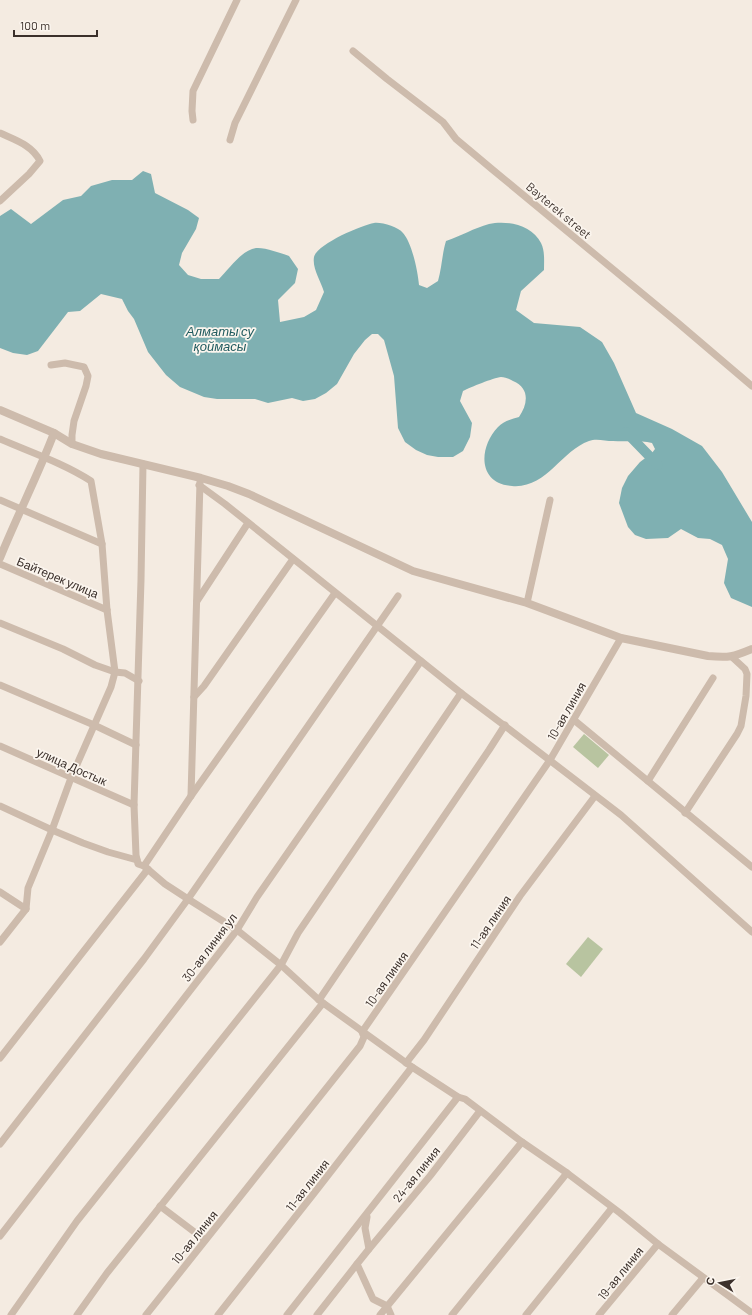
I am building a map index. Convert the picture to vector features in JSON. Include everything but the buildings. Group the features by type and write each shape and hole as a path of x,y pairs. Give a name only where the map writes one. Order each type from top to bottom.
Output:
{"street":[{"path":"193,120 193,91 236,0"},
{"path":"230,140 235,123 296,0"},
{"name":"Bayterek street","path":"353,51 443,122 456,139 752,386"},
{"path":"0,133 28,147 37,155 40,161 29,174 0,201"},
{"path":"50,366 65,363 84,367 88,376 74,421 72,444"},
{"path":"0,410 54,433 72,444 101,454 143,464 200,481 228,486 249,494 413,571 527,603 621,638 708,656 732,657 752,649"},
{"path":"0,558 45,458 54,433"},
{"path":"0,439 45,458 91,481 102,544 107,610 115,672 111,687 71,778 52,830 28,888 26,909 0,942"},
{"path":"143,464 139,681 134,805 136,855 138,864 146,867 165,884 237,930 281,965 321,1001 362,1032 458,1097 465,1099 522,1142 567,1173 748,1313"},
{"path":"200,481 292,559 461,693 620,815 752,932"},
{"path":"191,796 200,481"},
{"path":"0,500 102,544"},
{"path":"527,603 550,500"},
{"path":"197,602 248,523"},
{"path":"194,697 204,686 292,559"},
{"name":"Байтерек улица","path":"0,564 107,610"},
{"path":"0,1058 146,867 191,796 335,593"},
{"path":"0,1144 144,959 188,899 398,596"},
{"path":"0,623 55,646 95,665 115,672 125,673 139,681"},
{"name":"10-ая линия","path":"146,1315 360,1046 364,1037 362,1032 550,760 621,638"},
{"path":"685,813 741,726 746,696 747,674 745,669 732,657"},
{"name":"30-ая линия ул","path":"0,1236 237,930 257,897 421,661"},
{"path":"648,781 713,678"},
{"path":"0,685 94,725 136,745"},
{"path":"11,1315 77,1222 281,965 302,927 461,693"},
{"path":"574,720 752,867"},
{"path":"77,1315 107,1273 321,1001 485,756 504,725"},
{"name":"улица Достык","path":"0,746 134,805"},
{"name":"11-ая линия","path":"218,1315 315,1192 409,1065 520,896 595,796"},
{"path":"0,806 52,830 108,852 137,860"},
{"path":"0,892 26,909"},
{"path":"287,1315 367,1215 458,1097"},
{"name":"24-ая линия","path":"357,1264 430,1176 480,1111"},
{"path":"380,1315 522,1142"},
{"path":"452,1315 567,1173"},
{"path":"160,1206 205,1240"},
{"path":"526,1315 612,1208"},
{"path":"367,1215 365,1228 369,1249"},
{"name":"19-ая линия","path":"599,1315 658,1244"},
{"path":"317,1315 357,1264 373,1299 387,1306 391,1315"},
{"path":"672,1315 703,1278"}],"green space":[{"path":"584,734 609,755 598,768 573,747"},
{"path":"588,937 603,949 581,977 566,964"}],"water":[{"name":"Алматы су қоймасы","path":"143,171 151,174 155,193 188,210 199,218 196,229 182,253 179,265 188,275 201,279 219,279 242,255 252,249 265,249 289,256 298,269 295,283 278,300 280,322 304,317 316,310 324,292 315,270 314,257 323,246 360,227 374,223 381,223 390,225 401,231 412,250 419,285 427,288 438,281 446,241 483,226 496,223 518,225 532,232 541,243 543,249 544,270 521,291 516,310 534,323 580,327 602,342 614,363 636,413 672,429 702,446 722,472 752,522 752,607 731,598 724,583 728,559 722,545 710,539 698,538 681,529 668,538 646,539 635,535 628,527 619,503 622,488 628,476 640,462 655,449 652,443 637,441 592,440 579,446 544,476 534,482 512,486 501,484 493,479 487,472 485,464 485,454 491,435 502,423 519,417 526,402 525,392 519,384 507,378 497,378 463,391 460,401 472,423 470,437 463,451 453,457 438,457 427,455 416,450 405,442 398,428 394,376 384,340 378,334 372,334 365,340 354,354 337,384 326,393 315,399 303,401 292,398 268,403 255,399 217,399 204,397 180,387 166,375 148,352 134,319 122,299 101,294 80,311 68,312 38,351 27,355 13,353 0,348 0,216 11,209 31,224 63,200 81,196 91,186 112,180 132,180"}],"waterway":[{"path":"626,432 658,465"}]}
